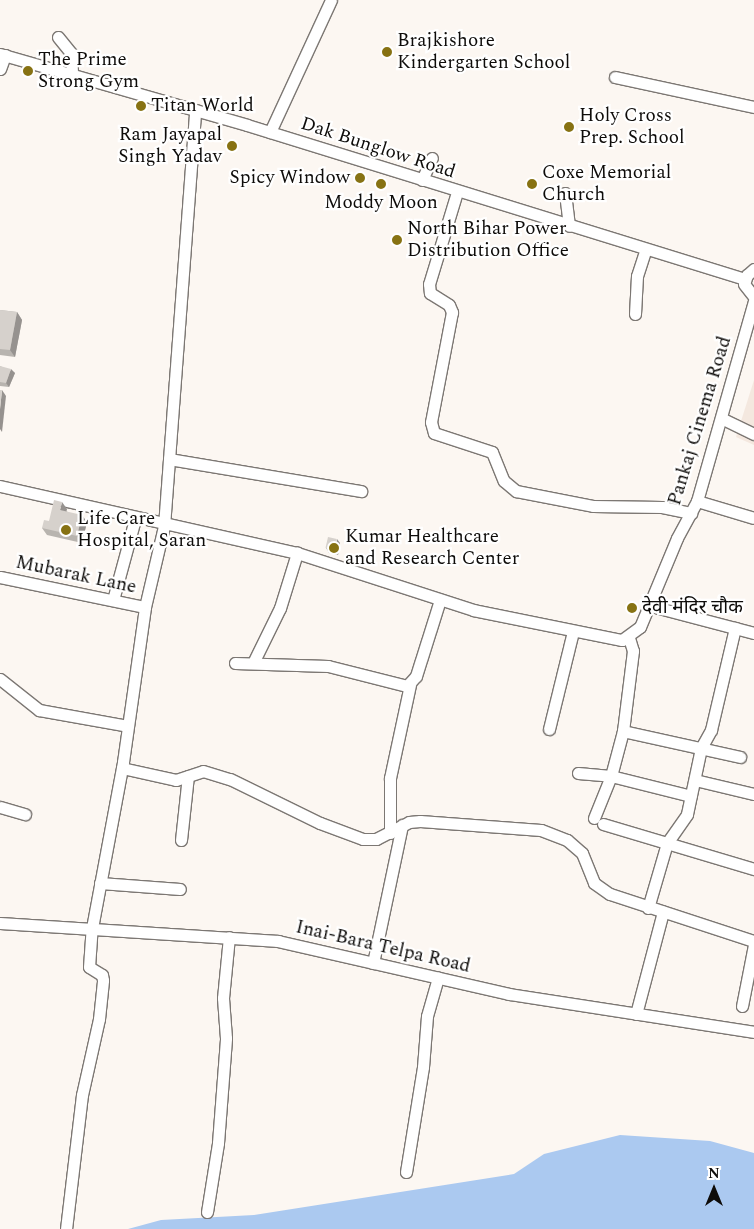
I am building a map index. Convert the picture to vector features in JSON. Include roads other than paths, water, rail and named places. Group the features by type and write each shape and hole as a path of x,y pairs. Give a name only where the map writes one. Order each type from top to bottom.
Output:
{"street":[{"path":"270,132 331,0"},
{"path":"58,37 71,52 72,75"},
{"path":"0,69 2,55"},
{"name":"Dak Bunglow Road","path":"2,55 270,132 457,192 745,279"},
{"path":"615,77 754,107"},
{"path":"66,1229 82,1095 99,1019 103,977 89,967 92,928 122,768 145,607 164,526 195,110"},
{"path":"422,180 432,158"},
{"path":"457,192 429,284 430,293 449,305 452,312 431,422 434,433 492,452 504,481 516,492 593,506 662,508 691,513"},
{"path":"565,193 569,226"},
{"path":"635,314 637,276 646,249"},
{"path":"754,269 745,279 745,288 754,297"},
{"name":"Pankaj Cinema Road","path":"629,638 640,627 651,606 677,538 697,501 723,419 754,301"},
{"path":"723,419 754,434"},
{"path":"169,459 361,492"},
{"path":"0,486 164,526 297,553 473,610 614,640 629,638 633,651 623,731 599,821 754,869"},
{"path":"697,501 754,518"},
{"path":"113,600 135,519"},
{"path":"254,663 280,608 297,553"},
{"name":"Mubarak Lane","path":"0,577 145,607"},
{"path":"390,833 390,778 410,685 416,676 440,600"},
{"path":"651,606 754,633"},
{"path":"648,908 667,843 685,819 692,796 701,748 711,730 735,628"},
{"path":"549,730 572,631"},
{"path":"235,663 328,666 400,686 410,685"},
{"path":"0,679 39,710 128,726"},
{"path":"623,731 740,757"},
{"path":"122,768 176,780 202,771 230,779 349,836 376,839 402,825 420,821 541,830 567,840 582,853 600,889 648,908 754,941"},
{"path":"578,773 611,776 692,796"},
{"path":"181,840 188,776"},
{"path":"695,780 754,794"},
{"path":"0,807 25,814"},
{"path":"374,963 402,825"},
{"path":"100,883 180,889"},
{"path":"636,1014 663,912"},
{"name":"Inai-Bara Telpa Road","path":"0,923 278,940 509,994 754,1032"},
{"path":"206,1212 218,1143 226,1038 223,998 229,937"},
{"path":"742,1006 754,945"},
{"path":"406,1172 423,1067 427,1016 438,978"}],"water":[{"path":"620,1135 710,1141 754,1153 754,1229 128,1229 161,1220 254,1215 514,1174 544,1154"}],"place":[{"name":"Brajkishore Kindergarten School","path":"387,52"},
{"name":"The Prime Strong Gym","path":"28,71"},
{"name":"Titan World","path":"141,106"},
{"name":"Holy Cross Prep. School","path":"569,127"},
{"name":"Ram Jayapal Singh Yadav","path":"232,146"},
{"name":"Spicy Window","path":"360,178"},
{"name":"Moddy Moon","path":"381,184"},
{"name":"Coxe Memorial Church","path":"532,184"},
{"name":"North Bihar Power Distribution Office","path":"397,240"},
{"name":"Life Care Hospital, Saran","path":"66,530"},
{"name":"Kumar Healthcare and Research Center","path":"334,548"},
{"name":"देवी मंदिर चौक","path":"632,608"}]}
